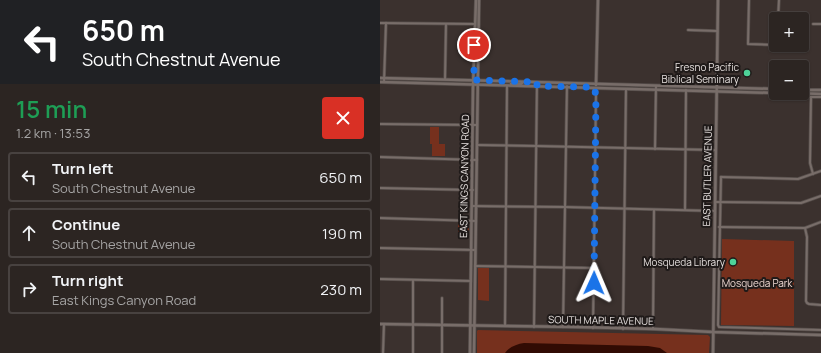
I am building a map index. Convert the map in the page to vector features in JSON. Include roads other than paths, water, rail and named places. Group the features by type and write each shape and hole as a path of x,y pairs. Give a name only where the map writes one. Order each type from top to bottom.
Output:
{"main road":[{"name":"EAST KINGS CANYON ROAD","path":"470,353 474,250 475,160 473,84 476,0"},
{"name":"EAST KINGS CANYON ROAD","path":"474,206 473,190 477,145 479,0"},
{"path":"596,87 598,0"},
{"name":"EAST BUTLER AVENUE","path":"713,353 718,0"},
{"path":"380,78 384,80 415,83 478,85 537,84 626,89 656,87 769,93"},
{"path":"380,82 384,80 444,79 524,82 596,87 634,85 686,90 769,89"},
{"path":"507,85 521,84 524,82"},
{"path":"618,88 632,87 634,85"},
{"path":"809,90 821,90"},
{"path":"809,94 821,94"},
{"name":"EAST KINGS CANYON ROAD","path":"474,250 474,353"},
{"name":"SOUTH MAPLE AVENUE","path":"380,324 653,329 821,335"}],"street":[{"path":"749,0 748,44 769,45"},
{"path":"778,12 779,0"},
{"path":"380,23 475,24"},
{"path":"384,80 386,23"},
{"path":"444,79 446,24"},
{"path":"813,24 821,24"},
{"path":"688,30 717,30"},
{"path":"534,327 537,84"},
{"path":"504,326 507,85"},
{"path":"563,327 567,86"},
{"path":"593,328 596,87"},
{"path":"596,87 596,94"},
{"path":"656,87 656,149"},
{"path":"623,329 626,89"},
{"path":"685,210 686,90"},
{"path":"812,174 810,163 811,97 821,97"},
{"path":"380,124 477,125"},
{"path":"477,145 715,150"},
{"path":"380,157 475,160"},
{"path":"715,172 721,177 798,179 821,171"},
{"path":"721,177 718,326 821,330"},
{"path":"380,188 473,190"},
{"path":"715,202 801,203 821,196"},
{"path":"474,206 715,211"},
{"path":"653,329 654,210"},
{"path":"380,218 474,221"},
{"path":"719,227 804,228 821,222"},
{"path":"804,228 807,237 807,303 821,304"},
{"path":"380,248 474,250"},
{"path":"714,265 719,265"},
{"path":"475,266 594,268"},
{"path":"380,279 473,281"},
{"path":"413,280 413,353"},
{"path":"442,298 442,353"},
{"path":"384,324 384,353"},
{"path":"775,329 775,334"}],"place":[{"name":"Fresno Pacific Biblical Seminary","path":"747,73"},
{"name":"Mosqueda Library","path":"733,262"}],"park label":[{"name":"Mosqueda Park","path":"757,283"}]}
